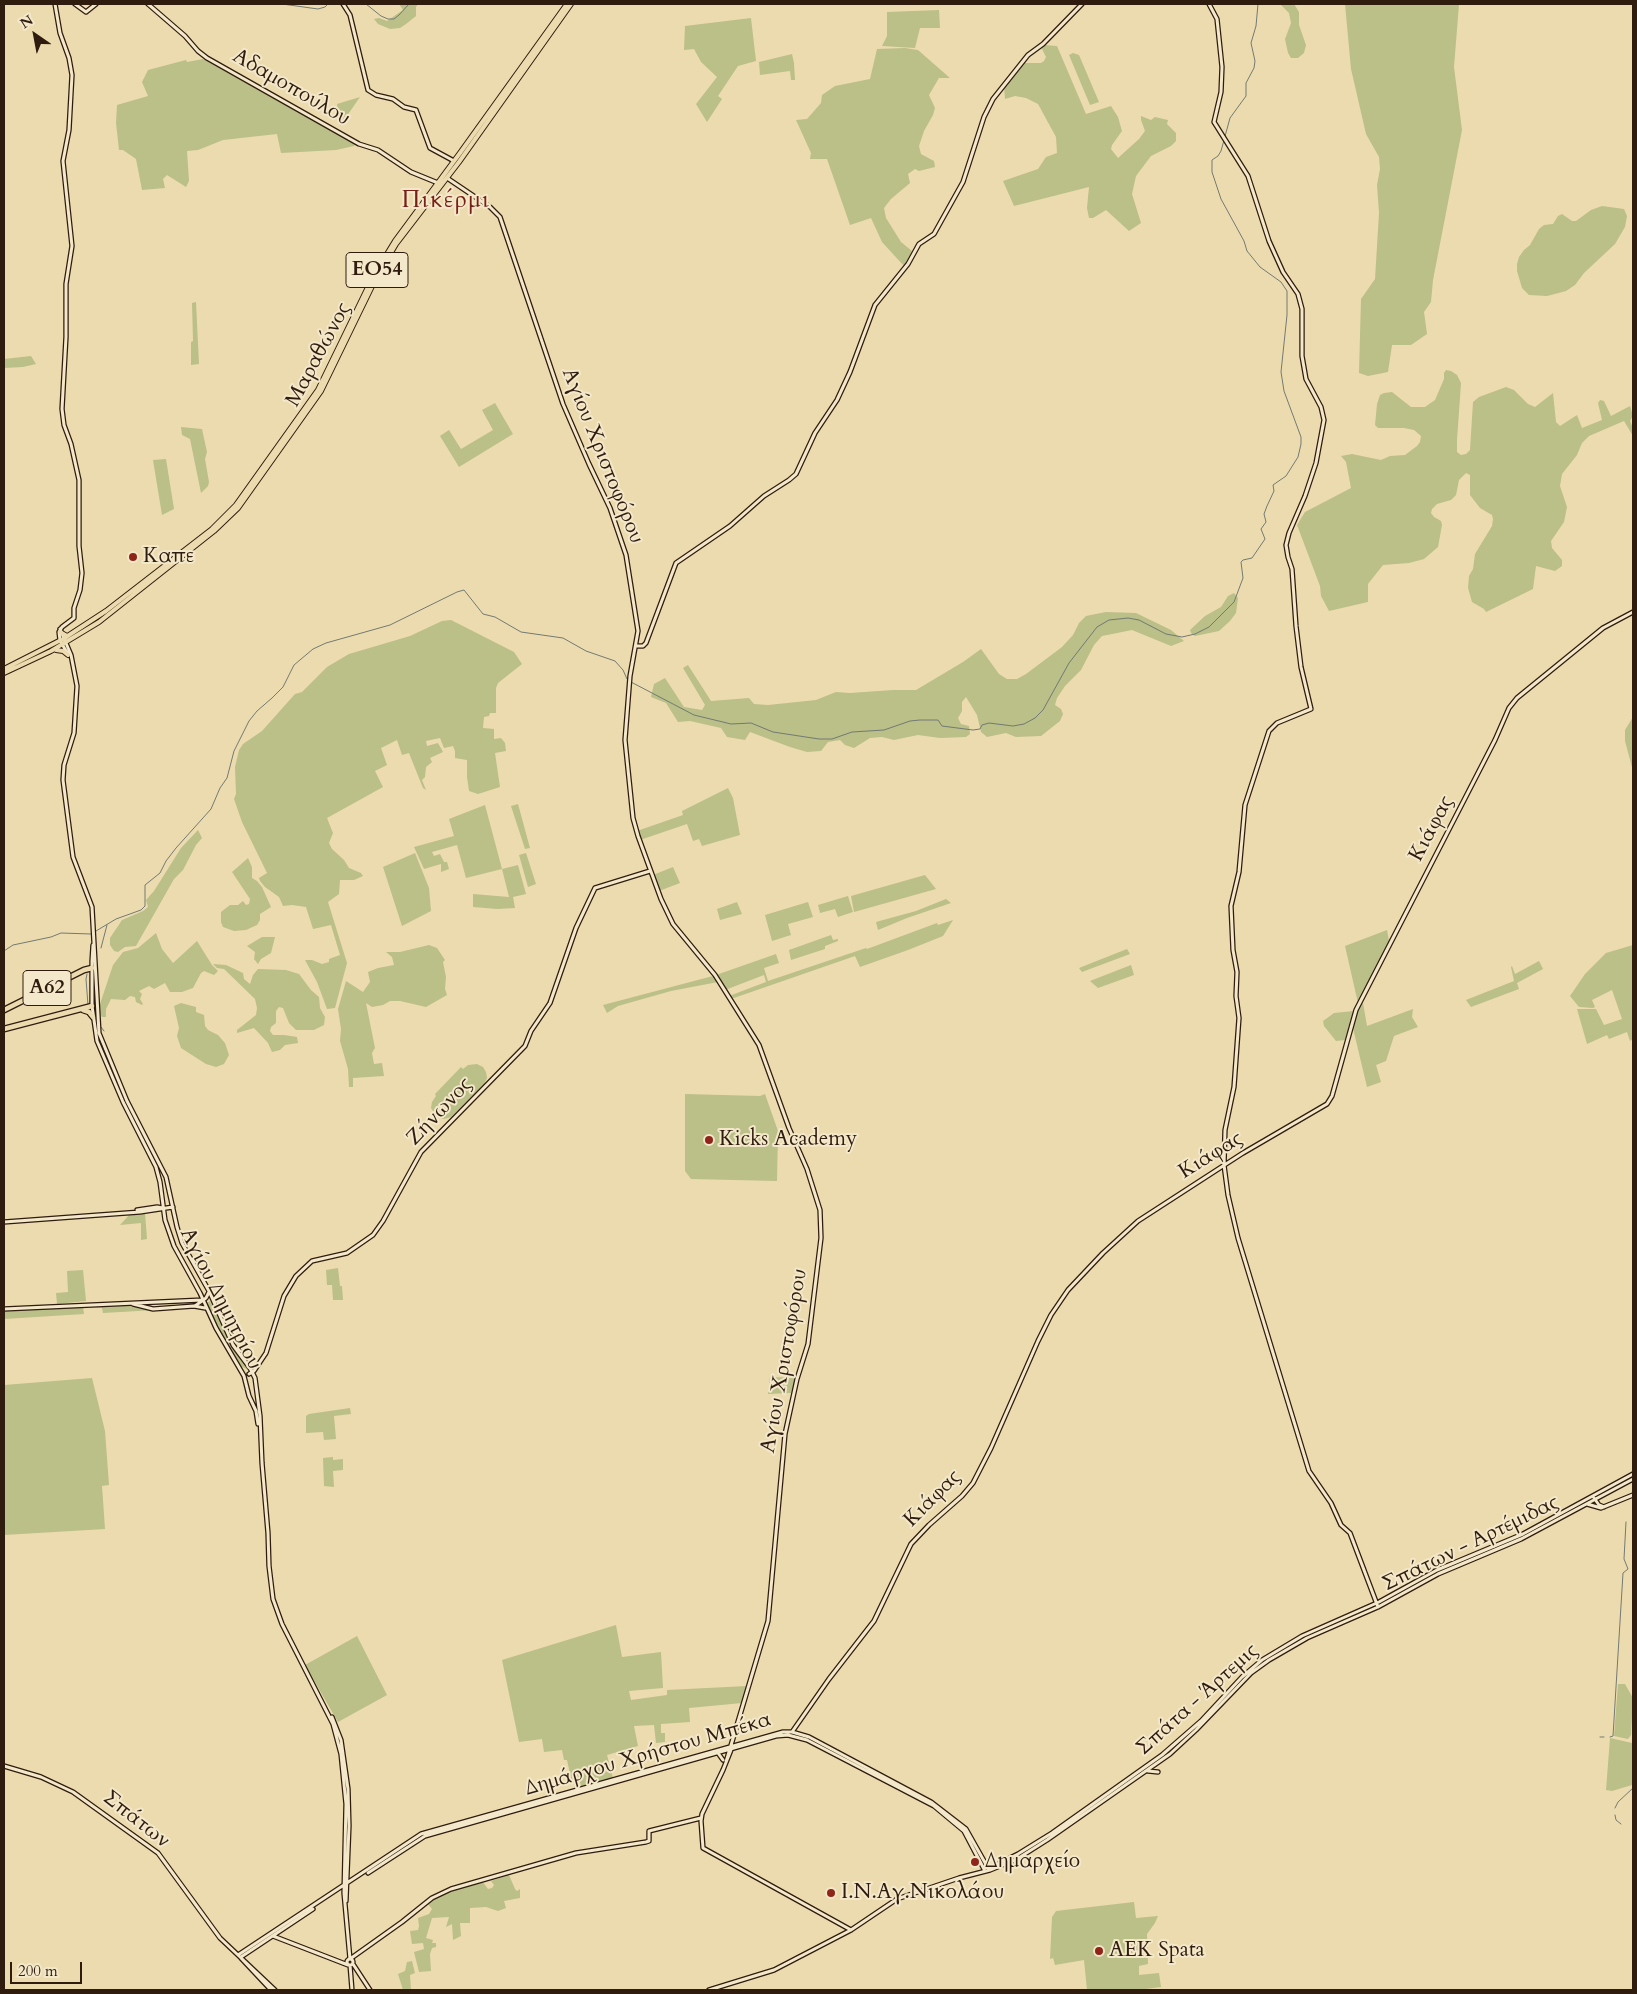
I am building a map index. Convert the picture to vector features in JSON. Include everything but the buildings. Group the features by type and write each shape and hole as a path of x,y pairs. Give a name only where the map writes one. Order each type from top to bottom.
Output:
{"highway":[{"name":"Α62","path":"4,1010 81,971 94,968"},
{"path":"81,1010 95,1005"},
{"name":"Α62","path":"4,1029 81,1010"},
{"path":"81,1010 87,1010 93,1017"}],"main road":[{"name":"Μαραθώνος","path":"4,671 63,642 104,618 207,537 241,504 321,391 383,266 402,236 569,4"},
{"name":"Μαραθώνος","path":"4,671 51,651 69,636 139,587 216,525 239,502 318,390 382,260 439,185"},
{"path":"60,630 65,636 69,636"},
{"path":"51,651 61,650 68,654"}],"street":[{"path":"55,4 59,30 69,58 72,75 69,130 63,161 72,246 66,284 66,342 62,405 64,425 71,444 79,484 79,546 82,573 74,618 60,630 63,642 72,660"},
{"path":"75,4 86,12 96,4"},
{"name":"Αδαμοπούλου","path":"148,4 207,58 361,146 378,150 411,172 430,179 439,185"},
{"path":"344,4 350,15 367,89 371,93 393,99 406,108 416,110 430,148 456,163"},
{"path":"636,646 643,646 646,643 674,567 679,560 730,526 764,496 796,474 815,433 837,400 850,372 875,305 908,264 919,244 934,234 963,182 986,112 993,99 1028,55 1044,44 1082,4"},
{"path":"1209,4 1217,19 1222,67 1221,92 1214,122 1248,176 1269,241 1283,272 1298,294 1302,309 1302,356 1306,379 1320,407 1324,426 1316,463 1286,545 1292,569 1301,667 1311,709 1277,723 1269,731 1245,805 1239,872 1231,906 1239,1018 1234,1087 1225,1130 1224,1165 1228,1195 1238,1238 1309,1471 1331,1503 1339,1521 1350,1533 1378,1604"},
{"name":"Αγίου Χριστοφόρου","path":"445,176 490,207 500,217 569,420 618,529 631,581 637,619 636,646 629,684 625,740 633,818 650,871 664,906 674,924 715,975 758,1046 817,1196 822,1221 808,1344 797,1379 785,1434 768,1621 730,1748 701,1818"},
{"name":"Κιάφας","path":"792,1732 829,1679 874,1621 911,1544 928,1525 973,1484 991,1448 1038,1340 1063,1296 1103,1253 1138,1220 1224,1165 1327,1104 1332,1096 1356,1010 1495,740 1509,708 1517,698 1603,628 1633,612"},
{"path":"63,642 72,660 77,686 74,733 62,775 74,857 91,902 95,1005"},
{"name":"Ζήνωνος","path":"251,1373 268,1349 284,1296 296,1276 312,1261 347,1253 373,1235 383,1221 421,1152 525,1046 531,1031 550,1003 581,916 595,888 650,871"},
{"name":"Αγίου Δημητρίου","path":"94,968 92,988 103,1045 129,1104 165,1175 182,1243 209,1291 234,1347 251,1373 258,1397 269,1566 273,1599 282,1624 336,1726 341,1740 348,1799 345,1904 350,1959"},
{"name":"Αγίου Δημητρίου","path":"95,1005 93,1017 99,1047 125,1106 155,1165 168,1229 174,1246 204,1299 216,1328 241,1371 249,1396 257,1412 260,1427"},
{"path":"157,1207 162,1195"},
{"path":"131,1212 157,1207 164,1208"},
{"path":"4,1222 173,1207"},
{"path":"195,1299 198,1295 197,1288"},
{"path":"194,1306 204,1299 209,1291"},
{"path":"4,1309 195,1299 214,1301"},
{"path":"154,1301 159,1308"},
{"path":"130,1303 150,1309 194,1306 207,1309"},
{"path":"241,1371 251,1373 245,1381"},
{"name":"Σπάτων - Αρτέμιδας","path":"1321,1632 1438,1574 1521,1539 1586,1504 1633,1474"},
{"name":"Σπάτων - Αρτέμιδας","path":"1437,1570 1523,1534 1633,1479"},
{"path":"1586,1504 1598,1508 1604,1507 1633,1494"},
{"path":"1593,1498 1595,1506"},
{"path":"1593,1498 1599,1505 1604,1507"},
{"name":"Σπάτα - Άρτεμις","path":"986,1870 1018,1854 1052,1833 1162,1755 1201,1721 1242,1677 1262,1660 1315,1630 1378,1604 1437,1570"},
{"name":"Σπάτα - Άρτεμις","path":"986,1870 1011,1861 1036,1848 1147,1771 1187,1740 1256,1668 1307,1638 1321,1632"},
{"name":"Δημάρχου Χρήστου Μπέκα","path":"240,1956 422,1834 776,1734 792,1732 809,1738 931,1802 964,1827 984,1862 986,1870"},
{"name":"Δημάρχου Χρήστου Μπέκα","path":"240,1956 345,1886 425,1836 730,1748 782,1735 792,1735 807,1740 934,1806 964,1831 986,1870"},
{"path":"717,1753 724,1761"},
{"name":"Σπάτων","path":"4,1766 41,1777 73,1792 158,1853 220,1938 273,1990"},
{"path":"1147,1771 1158,1772"},
{"path":"352,1990 351,1965 353,1961 350,1959 432,1898 451,1889 576,1853 646,1842 649,1839 649,1831 701,1818 702,1844 705,1850 851,1930"},
{"path":"984,1862 996,1864"},
{"path":"709,1990 774,1970 851,1930 897,1899 986,1870"},
{"path":"272,1936 351,1965 370,1990"}],"green space":[{"path":"399,4 418,4 416,16 400,28 390,29 378,24 374,19 379,18 387,21 403,10"},
{"path":"1280,4 1294,4 1299,12 1299,25 1306,45 1304,53 1298,58 1291,58 1288,53 1285,39 1291,23 1289,13"},
{"path":"1345,4 1459,4 1454,67 1462,130 1433,280 1431,302 1424,312 1427,334 1411,345 1392,345 1388,372 1368,376 1359,373 1361,299 1375,279 1379,213 1377,185 1380,169 1379,157 1366,134 1351,69"},
{"path":"939,10 940,28 920,28 915,48 882,46 887,36 887,12"},
{"path":"751,18 756,61 738,66 718,96 722,99 707,122 696,104 717,77 701,62 694,49 684,50 685,26"},
{"path":"1044,45 1057,46 1086,114 1111,106 1118,117 1122,131 1111,149 1118,158 1145,131 1141,116 1151,120 1155,117 1168,120 1167,124 1176,133 1176,141 1171,146 1151,156 1136,176 1132,194 1141,223 1129,231 1106,210 1093,218 1089,218 1087,208 1089,187 1014,206 1003,181 1038,169 1046,157 1057,153 1056,137 1038,104 1026,98 1015,96 1005,99 1004,86 1022,63 1041,63 1044,61 1046,57 1041,47"},
{"path":"905,48 918,50 950,78 939,78 929,95 935,108 919,146 921,154 934,161 935,167 919,171 915,169 908,174 910,183 891,199 884,208 886,218 901,242 912,251 904,266 882,242 871,218 850,225 827,159 810,159 811,153 796,120 807,119 821,103 822,95 835,86 870,79 877,49"},
{"path":"1073,53 1079,55 1099,102 1090,105 1069,55"},
{"path":"792,54 795,80 791,80 790,71 760,75 759,62"},
{"path":"203,59 355,144 354,146 336,150 281,153 277,134 223,140 198,150 187,151 189,181 186,187 167,175 163,179 165,188 142,190 136,159 123,150 119,150 116,123 117,105 148,96 142,82 148,70 186,60 187,62"},
{"path":"360,97 340,126 337,104"},
{"path":"1602,206 1624,209 1627,216 1625,227 1615,244 1584,273 1575,285 1566,291 1547,296 1529,295 1522,288 1517,264 1519,257 1530,245 1539,229 1544,225 1553,224 1558,216 1562,214 1572,221 1576,221 1591,210"},
{"path":"196,302 199,364 191,365 191,342 193,341 192,303"},
{"path":"31,356 36,364 4,368 4,359"},
{"path":"1446,370 1457,375 1461,383 1457,452 1461,455 1466,454 1470,450 1473,402 1479,397 1506,387 1514,390 1528,404 1535,407 1553,393 1556,422 1560,426 1577,415 1582,428 1602,420 1598,403 1600,400 1604,401 1611,416 1630,406 1633,416 1630,421 1633,428 1633,436 1624,421 1589,436 1582,443 1577,455 1562,474 1560,486 1567,507 1564,522 1551,541 1552,548 1562,560 1562,566 1555,571 1536,566 1533,589 1486,612 1472,602 1468,588 1469,576 1473,569 1475,554 1492,526 1493,519 1492,515 1480,508 1470,495 1470,475 1466,473 1459,480 1456,495 1451,500 1437,504 1432,509 1431,513 1441,521 1442,525 1438,547 1424,559 1409,563 1383,565 1368,584 1368,602 1329,611 1321,596 1320,586 1297,525 1305,512 1351,488 1346,462 1341,456 1352,454 1381,460 1390,456 1405,455 1417,446 1421,436 1414,430 1378,428 1375,425 1380,395 1392,392 1411,407 1425,407 1435,400"},
{"path":"495,403 513,434 459,467 440,436 449,430 461,449 493,430 482,410"},
{"path":"181,427 202,429 207,452 205,459 209,482 208,486 201,493 190,439 182,435"},
{"path":"166,459 174,509 162,515 153,460"},
{"path":"1234,593 1238,598 1236,613 1230,621 1219,631 1195,636 1191,633 1190,630 1205,616 1221,607 1228,596"},
{"path":"1106,612 1136,613 1171,630 1184,641 1171,646 1132,630 1102,636 1094,645 1081,670 1065,686 1057,698 1055,705 1061,709 1063,714 1060,721 1041,736 1016,737 1006,733 987,737 981,732 977,715 966,697 962,702 962,711 958,718 961,724 969,726 970,734 966,737 940,738 918,735 894,740 882,737 870,738 854,748 845,745 840,740 828,742 821,751 807,752 750,732 745,740 727,737 721,728 690,721 678,722 666,703 651,697 654,684 665,678 684,707 702,710 705,705 683,668 688,665 711,701 749,698 754,704 768,705 816,700 836,692 916,690 981,649 999,674 1007,679 1017,679 1062,647 1086,616"},
{"path":"451,620 514,652 522,664 498,683 496,688 496,713 490,713 489,716 484,717 483,728 494,729 494,739 501,738 505,743 506,751 495,753 500,787 478,794 469,791 467,760 455,758 453,746 444,748 440,738 426,741 427,746 438,743 443,752 430,758 432,762 426,767 425,777 422,780 426,790 423,788 409,753 402,755 397,740 381,748 387,765 375,771 383,787 327,818 333,833 329,843 332,849 344,860 349,868 361,873 363,876 354,880 340,880 339,894 328,902 347,963 335,1008 327,1009 317,982 305,960 312,960 322,964 340,955 331,925 313,929 306,907 283,906 279,897 260,881 259,878 267,873 242,822 234,799 236,794 235,767 239,750 243,744 262,731 295,694 302,692 327,667 349,654 410,636 442,621"},
{"path":"1633,717 1633,771 1625,741 1625,730"},
{"path":"728,788 733,798 740,835 702,846 699,839 693,841 687,824 640,840 637,831 683,815 682,811"},
{"path":"518,804 530,848 525,849 511,806"},
{"path":"485,805 502,869 466,878 457,845 432,852 434,856 440,854 444,862 447,862 449,869 441,872 441,864 424,869 414,847 454,836 449,819"},
{"path":"198,830 202,838 196,845 183,870 174,879 136,946 125,947 118,952 114,951 110,945 110,938 122,920 148,907 146,900 154,891 181,848"},
{"path":"415,853 429,888 431,911 402,926 383,867"},
{"path":"526,853 536,884 528,887 519,855"},
{"path":"248,858 252,867 252,878 262,887 271,907 260,914 260,920 257,925 246,930 234,931 223,927 221,912 230,905 238,905 243,901 246,905 249,904 250,899 232,872"},
{"path":"518,865 526,894 513,897 515,908 473,907 473,894 509,897 502,869"},
{"path":"673,867 680,883 659,891 653,875"},
{"path":"925,875 936,889 854,912 851,896"},
{"path":"848,896 853,912 838,917 835,909 820,913 818,905"},
{"path":"946,899 951,903 878,930 876,922 916,911"},
{"path":"737,902 742,914 720,920 717,909"},
{"path":"808,902 813,917 788,924 791,935 772,941 765,915"},
{"path":"953,920 943,936 908,950 860,967 855,956 731,999 729,996 766,982 764,975 725,990 716,975 776,954 779,963 764,968 768,981 867,949 937,923 938,925"},
{"path":"1387,930 1389,941 1358,1003 1345,946"},
{"path":"156,933 162,949 173,963 197,941 218,971 214,975 204,971 193,988 182,992 170,992 165,983 154,989 149,986 139,991 142,994 140,999 142,1005 136,1002 135,997 130,996 125,1000 111,999 106,1009 106,1017 102,1017 99,1012 100,1004 113,965 123,952 138,948"},
{"path":"831,935 833,940 838,939 838,941 825,946 825,949 791,960 789,950"},
{"path":"262,937 275,937 271,953 261,959 258,964 254,959 255,952 247,946"},
{"path":"429,945 437,948 445,960 443,962 447,995 426,1007 400,1001 390,1001 383,1005 372,1007 366,1003 375,1048 372,1053 374,1064 382,1063 384,1076 353,1078 353,1087 349,1087 348,1069 340,1041 341,1029 338,1009 346,981 363,992 370,982 368,972 394,965 392,957 386,952 400,952"},
{"path":"1633,945 1633,1039 1630,1041 1627,1032 1609,1039 1607,1035 1587,1044 1577,1009 1596,1009 1604,1025 1622,1019 1612,990 1592,1000 1595,1007 1593,1008 1579,1007 1570,996 1585,974 1606,953"},
{"path":"1127,949 1130,954 1082,972 1079,968"},
{"path":"1539,961 1543,969 1517,983 1519,989 1471,1007 1466,1000 1514,981 1512,966 1515,974"},
{"path":"213,964 226,965 243,973 244,979 250,984 253,975 258,969 286,970 299,974 319,997 320,1008 325,1017 324,1025 314,1030 296,1030 289,1023 283,1008 279,1007 276,1011 276,1023 271,1027 270,1031 273,1035 297,1037 298,1043 285,1045 280,1050 272,1052 268,1043 254,1028 237,1033 237,1030 256,1015 255,999 224,969 217,968"},
{"path":"1131,965 1134,975 1098,988 1090,981"},
{"path":"713,976 718,982 671,991 618,1006 607,1013 603,1005"},
{"path":"181,1003 196,1007 196,1012 204,1015 205,1026 208,1030 218,1035 225,1043 229,1055 224,1064 216,1067 206,1064 181,1048 177,1036 179,1028 174,1006"},
{"path":"1363,1003 1367,1026 1413,1009 1412,1017 1418,1027 1394,1036 1386,1061 1376,1065 1381,1082 1367,1087 1352,1024 1357,1010"},
{"path":"1354,1011 1345,1040 1336,1041 1324,1026 1323,1021 1334,1013"},
{"path":"477,1064 483,1067 486,1072 487,1078 484,1084 451,1117 444,1119 437,1117 431,1108 436,1096 435,1094 461,1067 463,1069 468,1065"},
{"path":"685,1094 760,1096 765,1094 778,1131 777,1181 691,1179 685,1171"},
{"path":"145,1213 147,1239 141,1240 141,1223 120,1225 130,1214"},
{"path":"338,1268 343,1300 333,1300 332,1285 327,1285 326,1270"},
{"path":"83,1270 86,1301 57,1304 56,1293 68,1292 67,1271"},
{"path":"210,1301 234,1349 250,1371 241,1366 215,1322 207,1303"},
{"path":"131,1305 156,1310 103,1313 102,1308 90,1307"},
{"path":"83,1307 84,1314 4,1319 4,1311"},
{"path":"770,1377 796,1378 791,1393 768,1394"},
{"path":"92,1378 105,1431 109,1485 102,1486 105,1529 4,1535 4,1385"},
{"path":"350,1408 351,1414 334,1416 336,1439 324,1440 323,1432 306,1433 306,1416 309,1414"},
{"path":"333,1457 333,1460 343,1459 343,1470 333,1471 334,1487 324,1486 323,1458"},
{"path":"616,1625 622,1657 661,1652 663,1688 629,1691 631,1700 667,1695 667,1690 747,1686 742,1703 689,1708 690,1722 661,1724 661,1733 665,1733 665,1742 656,1743 654,1725 634,1726 638,1746 607,1755 613,1778 581,1786 580,1782 572,1783 567,1760 564,1760 562,1750 544,1752 542,1739 519,1742 502,1660"},
{"path":"357,1636 387,1695 338,1722 305,1665"},
{"path":"1618,1684 1625,1684 1633,1698 1631,1735 1628,1739 1614,1736"},
{"path":"1610,1738 1632,1743 1632,1785 1612,1791 1606,1790"},
{"path":"509,1875 515,1889 517,1891 520,1889 520,1898 504,1901 506,1908 498,1911 486,1907 470,1908 470,1923 460,1923 461,1936 453,1940 452,1924 446,1927 449,1917 432,1918 426,1938 433,1940 432,1943 436,1943 436,1947 432,1948 430,1954 431,1971 419,1972 414,1952 424,1949 423,1943 412,1944 410,1931 418,1930 418,1918 429,1914 432,1909 428,1904 434,1899 455,1890 482,1881 488,1889 492,1888 494,1885 491,1881"},
{"name":"AEK Spata","path":"1134,1902 1136,1918 1158,1916 1147,1934 1148,1964 1139,1966 1139,1975 1159,1973 1161,1987 1138,1990 1087,1990 1084,1960 1055,1965 1053,1958 1050,1959 1052,1917 1056,1911"},
{"path":"412,1961 415,1973 410,1975 411,1990 403,1990 398,1974 405,1971 407,1962"}],"waterway":[{"path":"282,4 318,9 328,4"},
{"path":"366,4 388,19 394,19 409,4"},
{"path":"4,951 13,945 61,933 91,934 116,919 141,910 145,906 145,885 160,873 176,848 211,809 220,788 227,778 234,751 249,721 283,687 294,665 313,649 326,643 390,625 464,590 483,614 495,617 521,632 563,638 586,651 615,661 631,682 694,715 731,724 751,723 773,732 819,739 832,739 852,732 884,730 910,721 920,720 938,720 942,726 973,730 980,729 982,725 989,723 1013,726 1024,724 1035,718 1043,710 1069,663 1097,627 1109,620 1128,618 1139,620 1166,634 1182,637 1195,634 1209,627 1234,602 1243,578 1241,562 1252,558 1265,539 1261,529 1266,522 1264,514 1274,491 1273,485 1286,476 1298,457 1301,444 1301,437 1284,391 1281,372 1287,315 1287,291 1281,282 1260,267 1247,251 1244,241 1221,199 1212,172 1212,160 1221,151 1230,118 1246,96 1246,83 1254,68 1255,61 1251,43 1256,26 1258,4"},
{"path":"101,948 107,925"},
{"path":"87,974 88,1005"},
{"path":"101,1027 104,1031"},
{"path":"1610,1737 1613,1736 1623,1573 1628,1569 1624,1559 1626,1522"},
{"path":"1615,1808 1618,1802 1633,1788"},
{"path":"1615,1815 1616,1820 1621,1824"}],"place":[{"name":"Καπε","path":"133,557"},
{"name":"Kicks Academy","path":"709,1140"},
{"name":"Δημαρχείο","path":"975,1862"},
{"name":"Ι.Ν.Αγ.Νικολάου","path":"831,1893"},
{"name":"AEK Spata","path":"1099,1951"}],"district":[{"name":"Πικέρμι","path":"446,201"}]}
